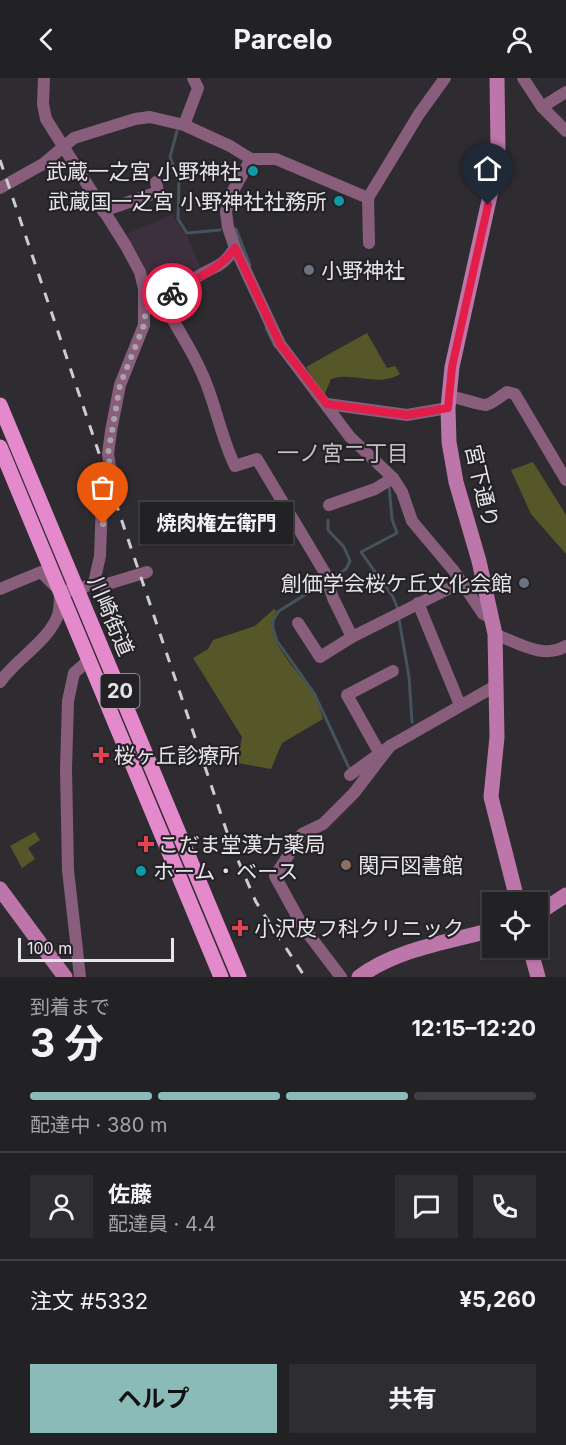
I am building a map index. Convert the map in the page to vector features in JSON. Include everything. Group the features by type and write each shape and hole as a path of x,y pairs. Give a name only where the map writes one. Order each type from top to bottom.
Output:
{"main road":[{"name":"川崎街道","path":"0,405 239,977"},
{"name":"川崎街道","path":"0,447 221,977"}],"street":[{"path":"45,78 43,104 46,119 140,272 146,308 144,325 120,385 111,431 108,454 112,479 102,501 100,556 94,583"},
{"path":"184,125 198,88 193,78"},
{"path":"369,243 368,198 419,114 446,78"},
{"name":"宮下通り","path":"497,78 498,149 493,182 452,367 448,402 449,442 456,482 479,561 495,634 497,737 491,797 515,892"},
{"path":"523,78 542,107 566,131"},
{"path":"542,107 566,92"},
{"path":"0,188 20,178 62,147 90,132 150,117 184,125 230,146 251,159 276,159 368,198"},
{"path":"251,159 230,198 226,212 235,248 280,344 350,437 402,492 412,521 483,614 491,618"},
{"path":"103,211 158,192 156,182"},
{"path":"146,308 162,301 200,274 219,267 235,248"},
{"path":"162,301 199,366 210,392 223,441 235,466 257,459 325,573 333,598 352,637"},
{"path":"327,404 407,415 466,398 480,405 486,405 507,392 515,394 566,480"},
{"path":"329,505 389,480"},
{"path":"1,587 40,573 60,591 77,590 94,583 104,585 147,572"},
{"path":"298,623 320,657 352,637 460,583"},
{"path":"0,682 11,666 42,637 58,615 60,591"},
{"path":"418,603 460,705"},
{"path":"495,634 538,651 549,652 566,646"},
{"path":"80,977 68,870 66,769 68,701 74,673 89,660"},
{"path":"385,750 347,695 393,671"},
{"path":"350,775 385,750 497,685"},
{"path":"341,977 303,927 275,876 302,834 323,825 354,793 385,750"},
{"path":"0,889 65,977"},
{"path":"548,907 566,895"},
{"path":"359,977 381,963 401,955 482,933"},
{"path":"533,958 538,977"}],"shaded area":[{"path":"172,215 187,236 201,269 153,300 144,265 126,234"}],"green space":[{"path":"367,333 387,368 395,366 400,374 383,380 348,377 331,379 324,396 306,367"},
{"path":"533,462 566,515 566,554 531,514 511,470"},
{"path":"274,609 277,611 273,621 273,631 277,642 312,692 323,719 282,743 271,769 237,763 242,737 193,658 208,649 213,640 255,626"},
{"path":"35,832 40,840 28,848 35,859 22,868 10,846"}],"waterway":[{"path":"177,131 170,157 179,182 178,219 187,233 220,230"},
{"path":"236,229 250,265"},
{"path":"266,328 275,346"},
{"path":"389,485 392,519 397,533 361,552 393,597 398,609"},
{"path":"328,520 328,530 344,547 350,561 346,569 330,580"},
{"path":"324,583 279,611 273,620 273,629 277,641 314,693 351,772"},
{"path":"399,619 409,677 412,722"}],"railway":[{"path":"0,160 231,844 256,902 305,977"}],"way so far":[{"path":"103,524 102,501 112,479 108,454 120,385 144,325 146,308 162,301 172,293"}],"place":[{"name":"武蔵一之宮 小野神社","path":"253,171"},
{"name":"武蔵国一之宮 小野神社社務所","path":"339,201"},
{"name":"小野神社","path":"309,270"},
{"name":"焼肉権左衛門","path":"103,524"},
{"name":"創価学会桜ケ丘文化会館","path":"524,583"},
{"name":"桜ヶ丘診療所","path":"101,755"},
{"name":"こだま堂漢方薬局","path":"146,844"},
{"name":"関戸図書館","path":"346,865"},
{"name":"ホーム・ベース","path":"141,871"},
{"name":"小沢皮フ科クリニック","path":"240,928"}],"district":[{"name":"一ノ宮二丁目","path":"343,453"}],"route":[{"path":"172,293 200,274 213,271 225,262 235,248 280,344 327,404 407,415 448,408 452,367 488,205"}]}
